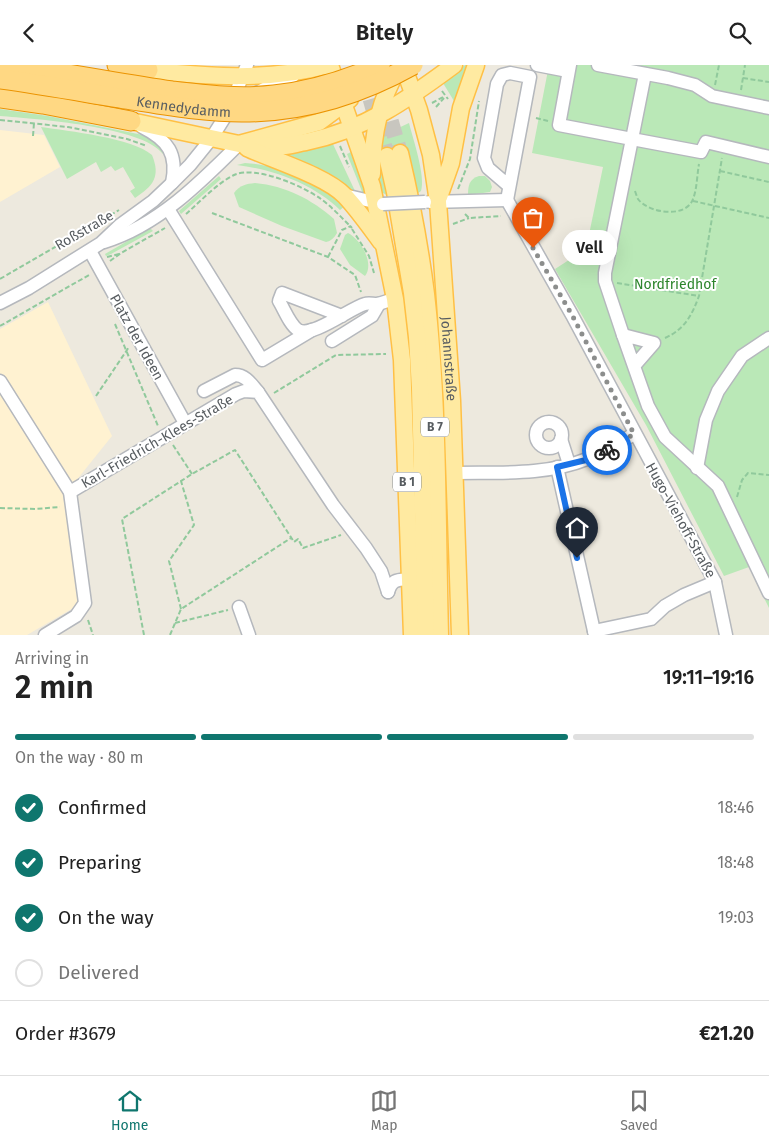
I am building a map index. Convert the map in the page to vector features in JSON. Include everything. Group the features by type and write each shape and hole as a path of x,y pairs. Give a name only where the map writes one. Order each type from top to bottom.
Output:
{"highway":[{"name":"Kennedydamm","path":"7,65 152,88 228,96 266,96 290,93 373,72"},
{"path":"117,65 148,70"},
{"path":"373,72 412,65"},
{"name":"Kennedydamm","path":"0,79 191,109 249,112 305,106 335,98 373,72"},
{"name":"Kennedydamm","path":"0,98 43,104 131,121"}],"main road":[{"path":"148,70 181,69 212,77 245,71 307,71 329,65 379,203 384,246"},
{"path":"372,186 376,118 393,78 402,65"},
{"name":"Johannstraße","path":"402,65 413,94 431,155 431,202 450,371 460,635"},
{"path":"239,144 284,146 326,138 352,129 376,118 454,65"},
{"name":"Johannstraße","path":"431,202 451,163 461,108 476,65"},
{"path":"131,121 166,114 182,115 188,109 195,98 192,83 181,69"},
{"path":"239,144 319,122 345,107 368,81 373,72"},
{"path":"345,107 358,116 376,118"},
{"name":"Kennedydamm","path":"131,121 204,137"},
{"name":"B 1","path":"204,137 239,144 323,181 344,195 384,246 395,299 402,360 412,635"},
{"name":"B 7","path":"426,635 420,388 412,293 397,201 394,154 416,229 426,293 433,387 440,635"}],"street":[{"path":"537,65 569,68 559,125 701,152 706,142 769,157"},
{"path":"598,65 668,77 695,85 712,96 769,108"},
{"name":"Roßstraße","path":"0,303 29,288 90,251 120,225 153,201 190,165 204,137 228,112 245,71"},
{"path":"228,112 264,89 307,71"},
{"path":"344,195 379,203 507,200 532,71 502,75 497,84 484,157 488,169 509,186"},
{"path":"645,74 605,273 605,281 648,406 665,437 718,486 769,593"},
{"path":"131,121 150,131 168,145 174,166 172,183"},
{"name":"Roßstraße","path":"101,243 124,236 168,209 239,144"},
{"name":"Hugo-Viehoff-Straße","path":"507,200 582,347 634,434 715,582 726,635"},
{"path":"168,209 262,360 312,330 365,304 395,299"},
{"name":"Platz der Ideen","path":"90,251 101,263 137,337 185,423"},
{"path":"312,330 305,332 297,330 279,301 282,293 342,316"},
{"path":"332,341 372,316 379,303"},
{"path":"623,335 654,343 634,366"},
{"path":"698,468 706,420 718,391 742,356 769,338"},
{"path":"204,391 234,375 240,375 246,379 261,396 333,505 381,571 388,592 390,584 395,581 410,579"},
{"path":"0,381 70,492 85,603 76,616 45,635"},
{"name":"Karl-Friedrich-Klees-Straße","path":"70,492 185,423 244,391 261,396"},
{"path":"557,467 536,437 537,430 546,423 552,423 561,432 557,467 594,633 651,619 684,595 715,582"},
{"path":"454,473 536,471 557,467 586,460 603,453 634,434"},
{"path":"542,446 554,447 561,439"},
{"path":"239,607 249,635"}],"path":[{"path":"718,71 719,65"},
{"path":"738,102 745,65"},
{"path":"743,78 769,82"},
{"path":"431,104 445,96 436,107"},
{"path":"458,191 470,159 478,111"},
{"path":"0,120 102,133 140,142 149,147"},
{"path":"33,136 34,123"},
{"path":"654,343 674,334 691,317 699,296 724,146"},
{"path":"623,183 633,186 638,199 652,209 670,212 685,209 693,201 701,152"},
{"path":"230,169 234,175 244,171 282,180 309,191 322,199 351,227 342,230 328,257"},
{"path":"720,171 769,182"},
{"path":"693,201 769,218"},
{"name":"Roßstraße","path":"0,279 123,207"},
{"path":"463,212 469,218"},
{"path":"212,213 328,257 355,275 365,304"},
{"path":"453,224 469,218 506,216"},
{"path":"0,326 101,263 121,253 101,263"},
{"path":"605,281 699,296"},
{"path":"112,316 164,436 192,474"},
{"path":"96,395 137,337"},
{"path":"261,396 336,355 391,354"},
{"path":"144,635 122,519 192,474 235,450 294,542 298,539 303,548 353,531"},
{"path":"731,513 742,480 748,473 769,475"},
{"path":"181,481 194,525 169,561 181,609"},
{"path":"0,508 35,509 72,506"},
{"path":"170,635 181,609 291,538"},
{"path":"175,623 239,607"}],"shaded area":[{"path":"0,130 44,135 60,167 0,202"},
{"path":"48,302 112,436 63,497 87,600 27,635 0,635 0,329"}],"green space":[{"path":"465,65 470,65 456,101 454,101 443,83"},
{"name":"Nordfriedhof","path":"549,65 769,65 769,608 749,567 724,576 646,425 555,269 586,249 603,167 532,153"},
{"path":"0,109 48,116 138,134 149,137 167,153 163,154 151,144 111,130 61,122 0,116"},
{"path":"409,123 422,177 421,191 414,196 388,196 380,191 378,171 379,137"},
{"path":"41,127 100,136 143,149 152,155 155,163 154,180 147,189 135,198 130,191 135,188 123,167 115,171 111,166 101,172 96,162 67,179"},
{"path":"332,142 355,191 275,153"},
{"path":"355,150 367,195 363,194 347,154"},
{"path":"245,163 259,164 286,171 323,190 345,206 340,210 318,193 293,180 265,170 237,165"},
{"path":"219,176 221,179 181,214 179,211"},
{"path":"479,176 485,176 490,181 492,187 490,192 468,195 470,183"},
{"path":"255,183 288,190 316,205 334,219 337,233 326,242 282,226 239,207 234,193 243,185"},
{"path":"150,228 153,231 106,256 105,254"},
{"path":"348,233 357,240 365,252 368,271 365,276 350,265 340,249 345,235"}],"tunnel":[{"path":"364,76 387,156"},
{"path":"384,98 400,153"}],"way so far":[{"path":"533,248 572,315 634,434 607,450"}],"place":[{"name":"Vell","path":"533,248"}],"route":[{"path":"577,558 557,467 586,460 607,450"}]}
